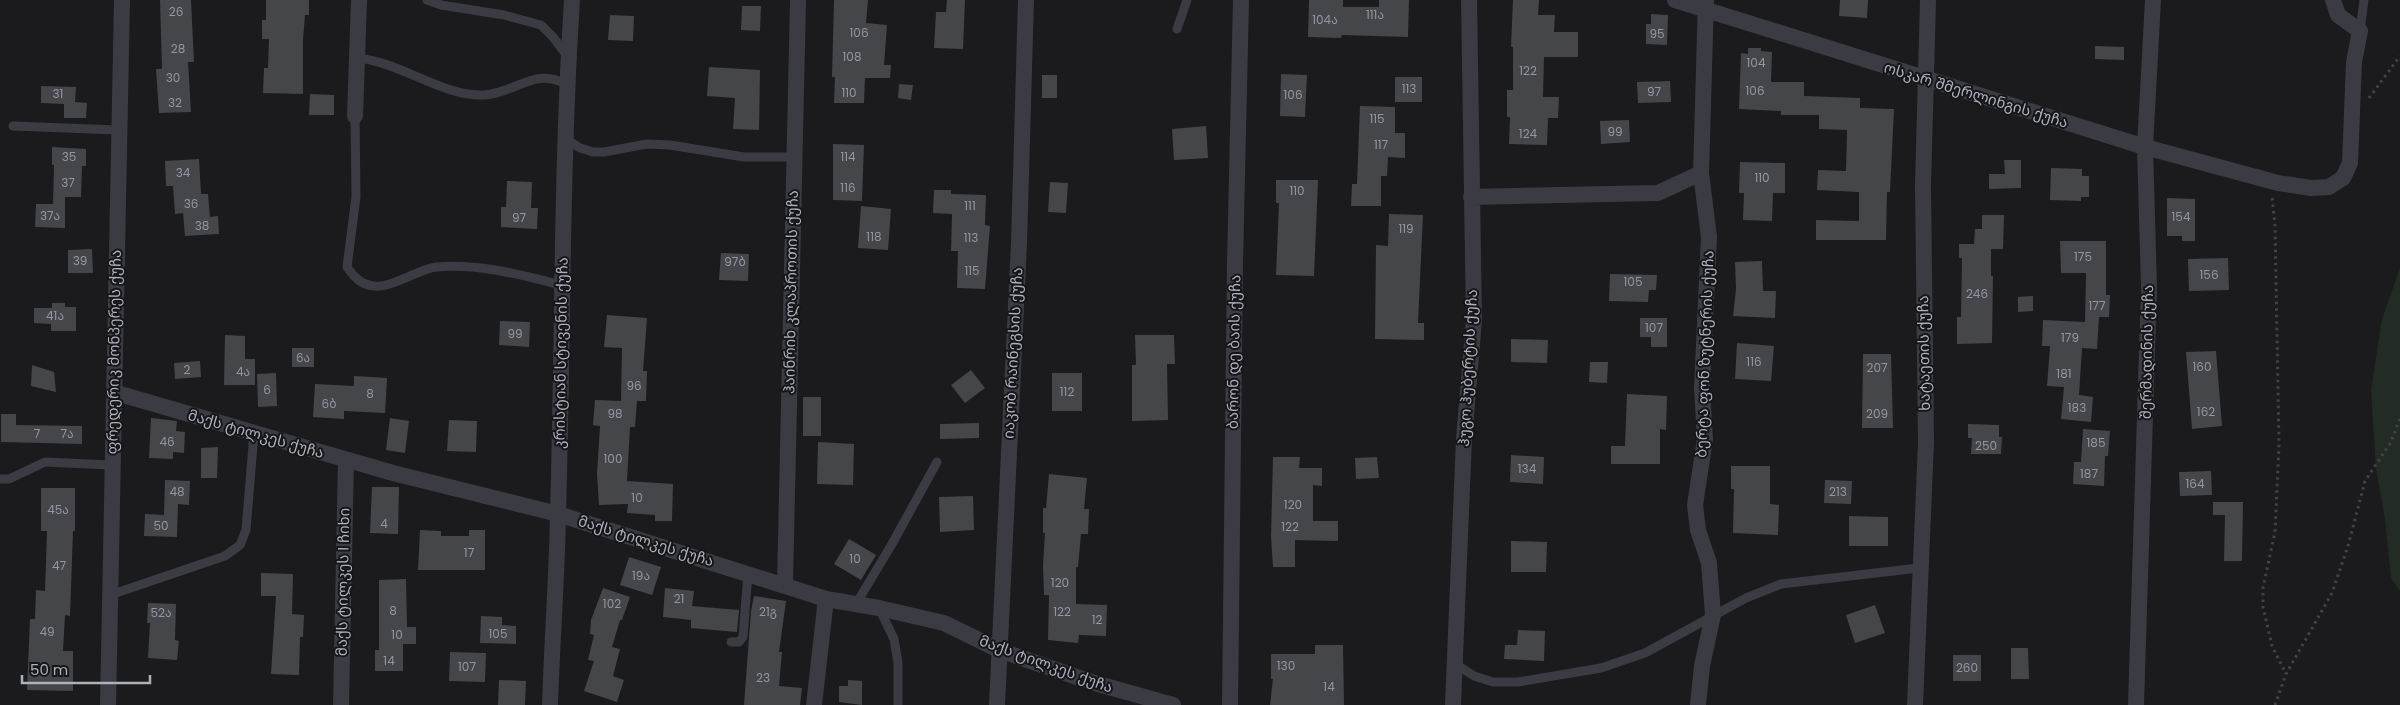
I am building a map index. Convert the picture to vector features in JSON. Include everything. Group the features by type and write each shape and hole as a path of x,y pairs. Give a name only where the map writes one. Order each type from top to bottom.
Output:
{"street":[{"name":"ფრედერიკ მონპერეს ქუჩა","path":"108,705 111,465 122,0"},
{"path":"355,116 355,58 359,0"},
{"name":"კრისტიან სტივენის ქუჩა","path":"550,705 558,514 568,57 572,0"},
{"name":"ჰაინრიხ კლაპროთის ქუჩა","path":"785,584 798,0"},
{"name":"იაკობ რაინეგსის ქუჩა","path":"997,705 998,650 1019,243 1026,0"},
{"name":"ბარონ დე ბაის ქუჩა","path":"1230,705 1235,263 1241,0"},
{"name":"ჰუგო ჰუბერტის ქუჩა","path":"1453,705 1464,439 1474,320 1470,0"},
{"name":"ოსკარ შმერლინგის ქუჩა","path":"1675,0 1706,5 1926,79 2144,147 2274,182 2312,188 2330,187 2342,178 2350,163 2354,62 2360,31"},
{"name":"ხატაეთის ქუჩა","path":"1915,705 1919,568 1926,442 1923,306 1928,0"},
{"name":"შერმადინის ქუჩა","path":"2136,705 2148,287 2144,147 2153,0"},
{"path":"2333,0 2338,16 2360,31"},
{"name":"ბერტა ფონ ზუტნერის ქუჩა","path":"1698,705 1702,666 1713,615 1709,563 1698,530 1695,505 1705,439 1702,388 1709,237 1701,173 1706,5"},
{"path":"1471,197 1658,193 1701,173"},
{"name":"მაქს ტილკეს ქუჩა","path":"113,392 346,460 558,514 785,584 826,599 879,608 944,623 998,650 1091,682 1174,705"},
{"name":"მაქს ტილკეს I ჩიხი","path":"341,705 346,460"},
{"path":"814,705 826,599"}],"lane":[{"path":"428,0 441,5 504,15 540,25 553,37 568,57"},
{"path":"1177,29 1187,0"},
{"path":"2360,31 2364,0"},
{"path":"355,58 370,59 437,84 483,95 504,91 546,77 558,79 568,85"},
{"path":"355,116 356,197 347,267 357,281 375,287 434,268 466,267 514,274 562,285"},
{"path":"13,126 118,130"},
{"path":"566,139 580,148 593,152 604,152 647,144 670,145 744,158 794,157"},
{"path":"110,595 225,556 240,545 246,530 254,433"},
{"path":"0,479 9,479 45,462 111,465"},
{"path":"856,604 892,544 937,462"},
{"path":"1454,663 1474,676 1493,682 1518,682 1601,668 1645,653 1746,598 1781,584 1919,568"},
{"path":"730,642 739,642 743,637 748,573"},
{"path":"879,608 894,638 898,663 898,705"}],"path":[{"path":"2353,121 2359,109 2400,56"},
{"path":"2274,182 2279,445 2275,532 2264,588 2263,607 2272,646 2286,674"},
{"path":"2275,705 2286,674 2332,593 2348,546 2365,481 2391,442 2400,418"}],"shaded area":[{"path":"2400,268 2400,591 2391,578 2385,519 2376,468 2371,390 2382,319"}],"building":[{"path":"160,0 191,0 194,62 188,62 191,112 159,113 156,69 162,69"},
{"path":"266,0 309,0 309,15 305,15 303,40 303,94 263,93 264,68 268,68 269,39 262,39 262,20 266,20"},
{"path":"834,0 868,0 866,23 887,25 884,65 891,65 890,78 865,78 864,103 834,103 835,77 832,77"},
{"path":"947,0 965,0 963,49 934,48 936,12 946,12"},
{"path":"1309,0 1343,0 1343,7 1379,7 1379,0 1409,0 1408,37 1342,35 1341,38 1308,37"},
{"path":"1513,0 1539,0 1538,15 1555,15 1554,32 1578,32 1578,57 1544,57 1543,97 1559,97 1558,118 1548,118 1547,145 1509,144 1510,117 1507,117 1507,90 1513,90 1513,47 1511,47"},
{"path":"1840,0 1868,0 1867,18 1839,16"},
{"path":"742,6 761,6 760,31 741,30"},
{"path":"1651,14 1668,15 1667,45 1646,44 1646,24 1651,24"},
{"path":"610,15 634,16 633,41 608,40"},
{"path":"2095,46 2124,47 2124,60 2095,59"},
{"path":"1748,48 1761,48 1761,51 1772,52 1771,82 1804,82 1804,96 1860,98 1860,108 1894,109 1890,192 1887,192 1886,240 1816,240 1816,220 1859,221 1859,192 1817,190 1818,170 1846,171 1847,130 1819,129 1819,115 1781,115 1781,111 1739,109 1741,53 1748,54"},
{"path":"709,67 760,70 759,130 733,129 735,98 707,96"},
{"path":"1281,74 1307,75 1305,117 1280,116"},
{"path":"1042,75 1057,75 1057,98 1042,98"},
{"path":"1395,77 1422,77 1422,102 1395,102"},
{"path":"1670,81 1671,102 1638,103 1637,82"},
{"path":"899,84 913,85 911,100 898,98"},
{"path":"41,86 76,87 75,102 87,103 86,118 64,118 64,104 41,103"},
{"path":"310,94 334,95 334,115 309,115"},
{"path":"1360,106 1395,107 1395,133 1405,133 1405,158 1388,157 1387,176 1381,176 1381,206 1351,206 1352,184 1357,184"},
{"path":"1629,120 1630,142 1601,144 1600,121"},
{"path":"1206,126 1208,158 1174,160 1172,129"},
{"path":"833,144 864,145 862,201 833,200"},
{"path":"52,147 86,149 86,166 82,166 81,197 65,197 65,228 35,227 36,204 53,204 54,165 52,165"},
{"path":"199,159 201,194 208,194 210,217 218,216 219,234 185,236 183,213 175,214 173,186 166,186 165,161"},
{"path":"2004,160 2021,160 2021,188 1989,189 1989,174 2005,174"},
{"path":"1740,162 1785,163 1785,193 1773,193 1772,221 1743,220 1744,193 1739,193"},
{"path":"2051,168 2082,169 2082,176 2089,176 2089,197 2081,197 2081,201 2050,200"},
{"path":"1276,180 1318,180 1314,276 1276,275 1279,203 1276,203"},
{"path":"507,181 532,182 531,208 538,208 537,229 501,227 501,207 506,207"},
{"path":"1050,182 1068,183 1066,213 1048,212"},
{"path":"934,190 951,190 951,194 986,195 985,225 990,226 985,289 957,288 958,251 951,251 952,214 933,213"},
{"path":"2167,198 2195,199 2195,241 2182,241 2182,236 2167,236"},
{"path":"861,206 891,209 888,250 858,248"},
{"path":"1389,214 1423,215 1418,323 1424,323 1424,340 1375,339 1376,245 1388,246"},
{"path":"1982,215 2004,215 2003,249 1991,249 1991,276 1993,276 1992,343 1957,344 1957,317 1961,317 1962,258 1959,258 1959,244 1974,244 1975,229 1982,229"},
{"path":"2060,241 2106,241 2106,295 2110,295 2109,317 2099,317 2097,349 2082,348 2079,395 2093,397 2091,422 2061,419 2064,387 2047,386 2050,346 2042,346 2043,320 2085,322 2086,273 2061,273"},
{"path":"92,249 93,273 68,273 68,250"},
{"path":"721,253 749,254 748,281 719,280"},
{"path":"2228,258 2229,290 2189,291 2188,259"},
{"path":"1762,261 1763,291 1776,291 1775,318 1733,316 1736,289 1735,262"},
{"path":"1610,274 1657,275 1656,290 1649,290 1648,302 1609,301"},
{"path":"2033,296 2033,311 2018,312 2018,297"},
{"path":"52,303 65,303 65,307 76,307 76,331 51,331 51,324 34,323 34,308 52,308"},
{"path":"607,315 647,318 643,371 647,371 646,401 637,401 635,427 630,427 627,481 673,484 672,521 655,521 655,515 627,513 628,504 599,505 597,474 600,426 593,425 595,400 621,401 622,348 604,347"},
{"path":"1640,318 1667,318 1667,347 1651,347 1651,337 1640,337"},
{"path":"500,321 530,322 529,347 499,345"},
{"path":"225,335 245,336 245,359 255,359 255,385 224,385"},
{"path":"1135,335 1174,335 1175,364 1167,364 1168,420 1132,421 1132,365 1136,365"},
{"path":"1511,339 1548,340 1547,363 1511,362"},
{"path":"1737,343 1774,346 1771,381 1735,379"},
{"path":"292,348 314,348 314,367 292,367"},
{"path":"2216,351 2222,426 2192,429 2186,352"},
{"path":"1863,354 1891,354 1893,428 1862,428"},
{"path":"200,361 201,377 175,379 174,363"},
{"path":"1590,362 1608,362 1607,383 1589,382"},
{"path":"32,365 54,372 56,392 31,386"},
{"path":"971,370 985,388 965,403 951,385"},
{"path":"276,373 277,406 258,407 257,374"},
{"path":"1052,373 1082,373 1082,411 1052,411"},
{"path":"354,376 387,378 385,413 344,411 344,419 313,417 315,384 354,386"},
{"path":"1627,394 1667,396 1666,430 1660,429 1660,464 1611,464 1611,446 1625,446"},
{"path":"803,397 821,397 821,436 803,436"},
{"path":"1,414 16,414 16,425 82,426 82,444 1,442"},
{"path":"151,418 177,421 176,431 185,432 184,453 173,452 173,459 149,458"},
{"path":"390,418 409,421 405,453 386,450"},
{"path":"449,420 477,421 476,452 447,451"},
{"path":"979,423 979,438 940,439 940,424"},
{"path":"1968,424 1999,425 1999,437 2002,437 2001,454 1971,454 1972,438 1968,438"},
{"path":"2083,429 2110,431 2108,456 2105,456 2104,486 2073,484 2074,462 2081,462"},
{"path":"818,442 854,444 853,485 817,484"},
{"path":"218,447 217,478 201,478 201,448"},
{"path":"1511,455 1544,457 1543,484 1510,482"},
{"path":"1273,457 1300,457 1299,468 1322,468 1322,486 1313,485 1313,521 1338,521 1338,541 1295,540 1295,567 1273,567 1271,537"},
{"path":"1377,457 1379,478 1356,479 1355,458"},
{"path":"1731,466 1770,466 1770,504 1779,505 1778,535 1733,533 1734,489 1731,489"},
{"path":"2211,471 2212,495 2180,496 2179,472"},
{"path":"1049,474 1087,478 1084,509 1089,509 1088,534 1081,534 1078,567 1076,567 1076,604 1107,605 1106,636 1079,635 1078,643 1048,640 1049,595 1044,595 1045,533 1043,533 1043,508 1046,508"},
{"path":"165,480 190,481 189,505 178,504 177,537 144,536 145,514 164,515"},
{"path":"1825,480 1852,481 1851,504 1824,503"},
{"path":"372,487 399,487 398,534 370,533"},
{"path":"41,488 75,488 75,531 73,531 70,616 65,615 63,651 73,651 73,691 27,690 30,619 35,619 36,590 45,591 47,531 41,531"},
{"path":"973,496 974,530 940,532 939,497"},
{"path":"2213,502 2243,502 2242,561 2224,561 2225,515 2213,515"},
{"path":"1849,516 1888,517 1888,546 1849,546"},
{"path":"420,530 441,531 441,536 469,536 469,530 485,530 485,570 418,570"},
{"path":"849,539 876,555 861,580 834,564"},
{"path":"1511,541 1547,542 1546,572 1511,572"},
{"path":"629,557 661,567 652,595 620,585"},
{"path":"261,573 293,574 292,614 304,615 303,637 300,637 299,675 271,674 276,596 261,596"},
{"path":"406,579 407,627 416,627 416,644 403,644 403,671 375,671 375,650 379,650 379,580"},
{"path":"603,588 630,597 622,620 620,620 612,647 620,649 613,676 624,680 617,702 584,691 594,661 588,660 594,635 590,634 591,620"},
{"path":"665,588 694,591 692,606 739,610 737,632 691,628 691,620 663,617"},
{"path":"754,596 786,601 779,652 782,652 779,686 802,688 800,705 744,705 751,611"},
{"path":"148,603 176,604 175,640 179,641 177,660 148,658 150,623 147,623"},
{"path":"1875,605 1885,633 1855,643 1846,615"},
{"path":"481,616 502,617 502,625 516,626 516,644 480,643"},
{"path":"1518,630 1545,631 1544,661 1504,659 1505,645 1517,645"},
{"path":"1315,645 1343,645 1344,705 1270,705 1273,679 1271,679 1271,654 1315,654"},
{"path":"2011,648 2028,648 2029,679 2011,679"},
{"path":"450,652 486,653 485,682 449,681"},
{"path":"1953,655 1981,655 1981,681 1953,681"},
{"path":"499,680 526,681 525,705 498,705"},
{"path":"848,680 862,681 862,705 839,702 839,686 848,686"}]}
